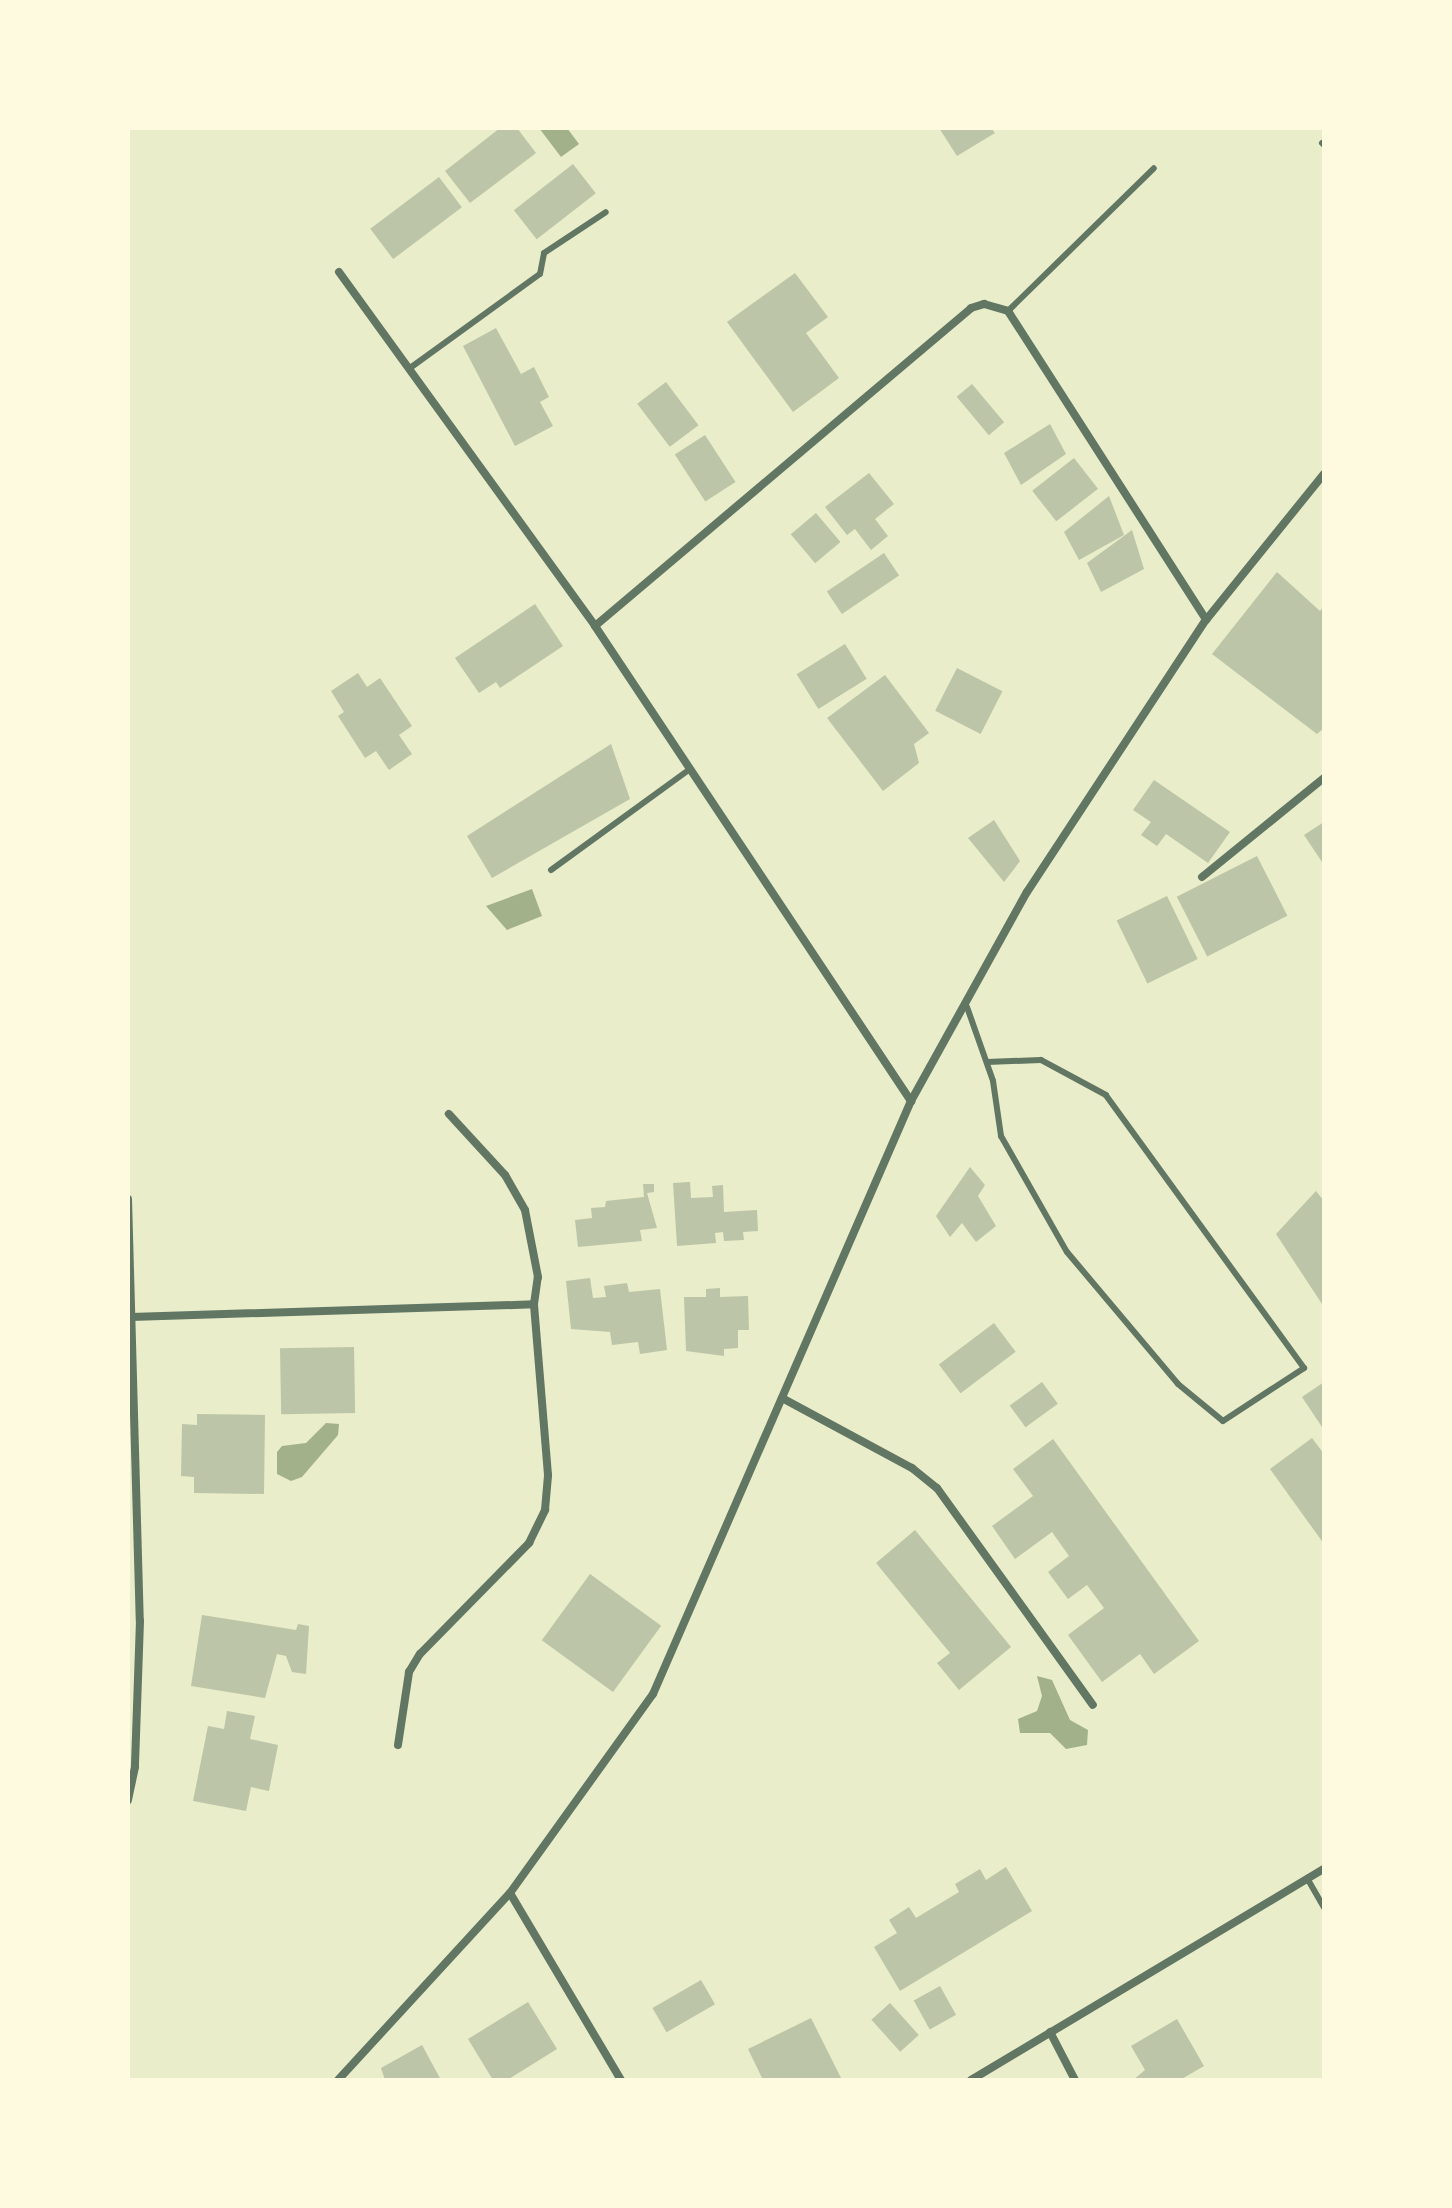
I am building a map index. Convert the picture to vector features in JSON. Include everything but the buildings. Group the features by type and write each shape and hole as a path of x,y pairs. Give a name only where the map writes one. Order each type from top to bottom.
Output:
{"street":[{"path":"339,272 595,626 911,1101"},
{"path":"595,626 971,308 984,304 1008,311 1206,620"},
{"path":"338,2080 510,1893 653,1694 911,1101 967,1007 1027,892 1206,620 1324,474"},
{"path":"1202,877 1324,778"},
{"path":"398,1745 409,1672 420,1654 529,1543 545,1510 548,1475 534,1304 538,1277 525,1210 505,1175 449,1114"},
{"path":"128,1199 140,1621 135,1767 128,1800"},
{"path":"131,1317 534,1304"},
{"path":"782,1398 912,1468 937,1488 1093,1705"},
{"path":"971,2080 1324,1869"},
{"path":"510,1893 621,2080"},
{"path":"1050,2032 1075,2080"}],"lane":[{"path":"1008,311 1154,168"},
{"path":"410,368 540,274 544,253 606,212"},
{"path":"551,870 690,769"},
{"path":"967,1007 987,1062 1001,1136 1067,1252 1178,1384 1223,1421 1304,1368 1106,1095 1041,1060 987,1062"},
{"path":"1307,1878 1324,1908"}],"shaded area":[{"path":"539,128 567,128 579,144 561,157"},
{"path":"532,889 542,916 507,930 486,906"},
{"path":"326,1423 339,1424 338,1435 302,1477 291,1481 277,1474 277,1452 282,1446 306,1443"},
{"path":"1037,1676 1052,1680 1070,1720 1088,1730 1087,1745 1066,1749 1050,1733 1020,1733 1018,1719 1037,1711 1042,1696"}]}
